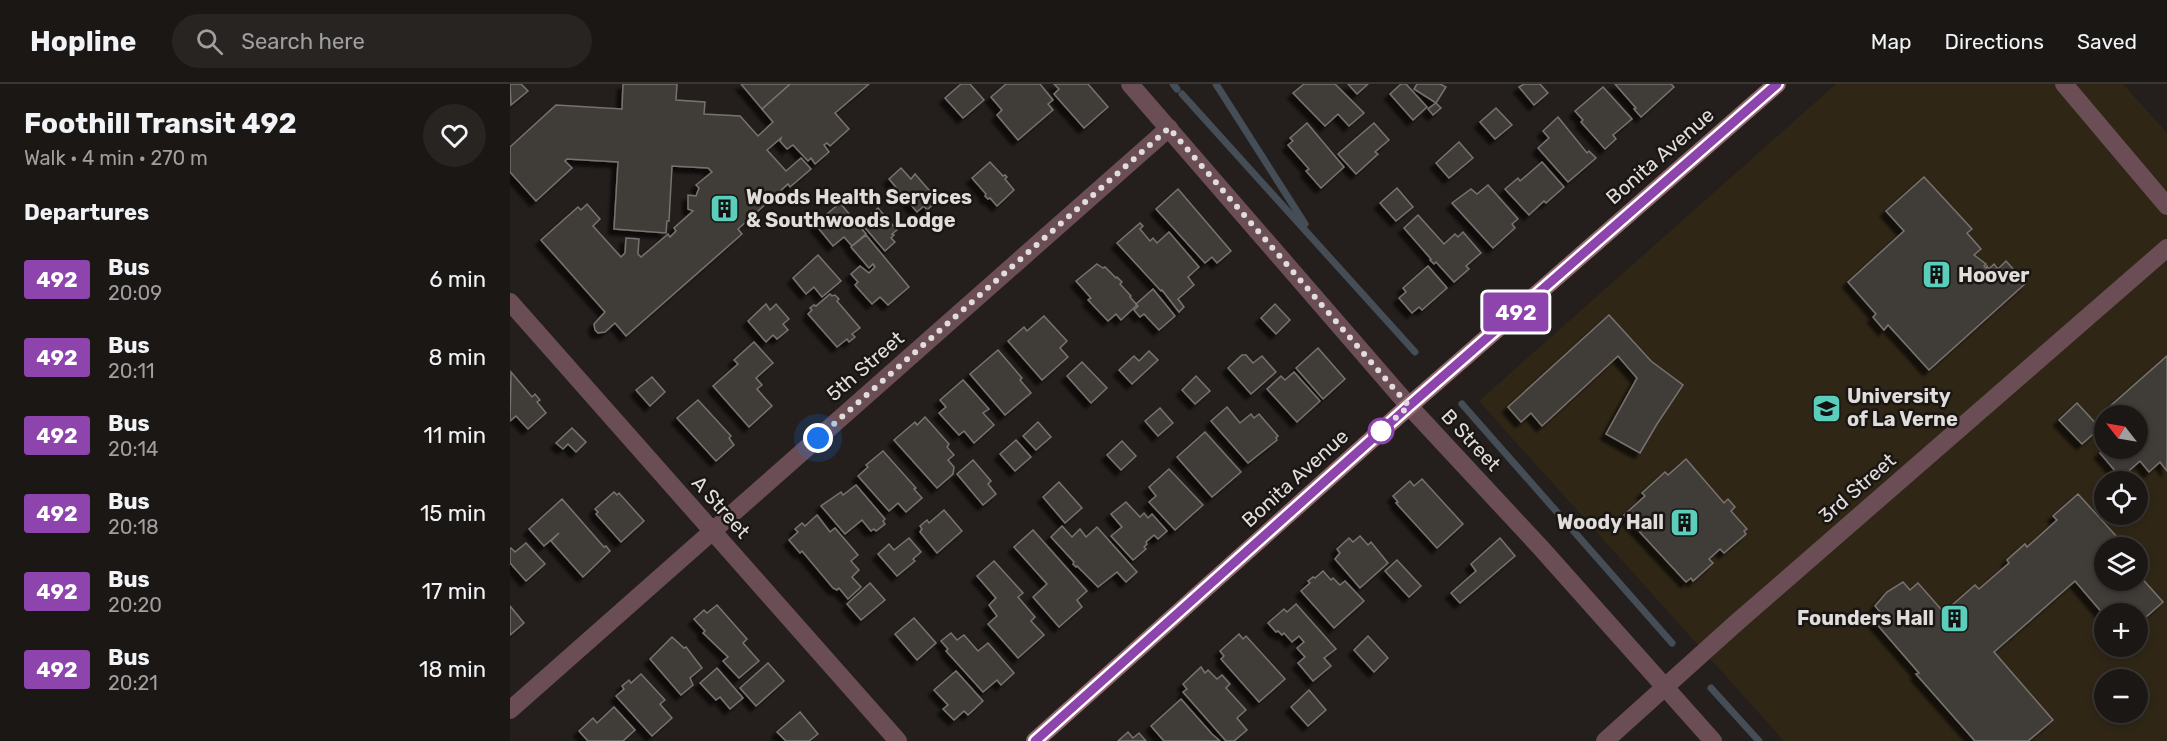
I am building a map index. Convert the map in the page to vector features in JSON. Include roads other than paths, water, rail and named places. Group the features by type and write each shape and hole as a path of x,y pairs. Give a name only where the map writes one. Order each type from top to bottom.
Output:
{"main road":[{"name":"Bonita Avenue","path":"1035,741 1409,406 1777,84"}],"street":[{"name":"B Street","path":"1130,84 1409,406 1713,741"},
{"path":"2064,84 2167,206"},
{"name":"5th Street","path":"510,710 1169,128"},
{"name":"3rd Street","path":"1605,741 2167,248"},
{"name":"A Street","path":"510,302 898,741"}],"waterway":[{"path":"1173,84 1177,89"},
{"path":"1216,84 1305,224"},
{"path":"1182,94 1415,352"},
{"path":"1462,404 1672,643"},
{"path":"1711,688 1759,741"}],"place":[{"name":"Woods Health Services & Southwoods Lodge","path":"725,209"},
{"name":"Hoover","path":"1937,275"},
{"name":"University of La Verne","path":"1826,408"},
{"name":"Woody Hall","path":"1685,522"},
{"name":"Founders Hall","path":"1955,618"}]}
